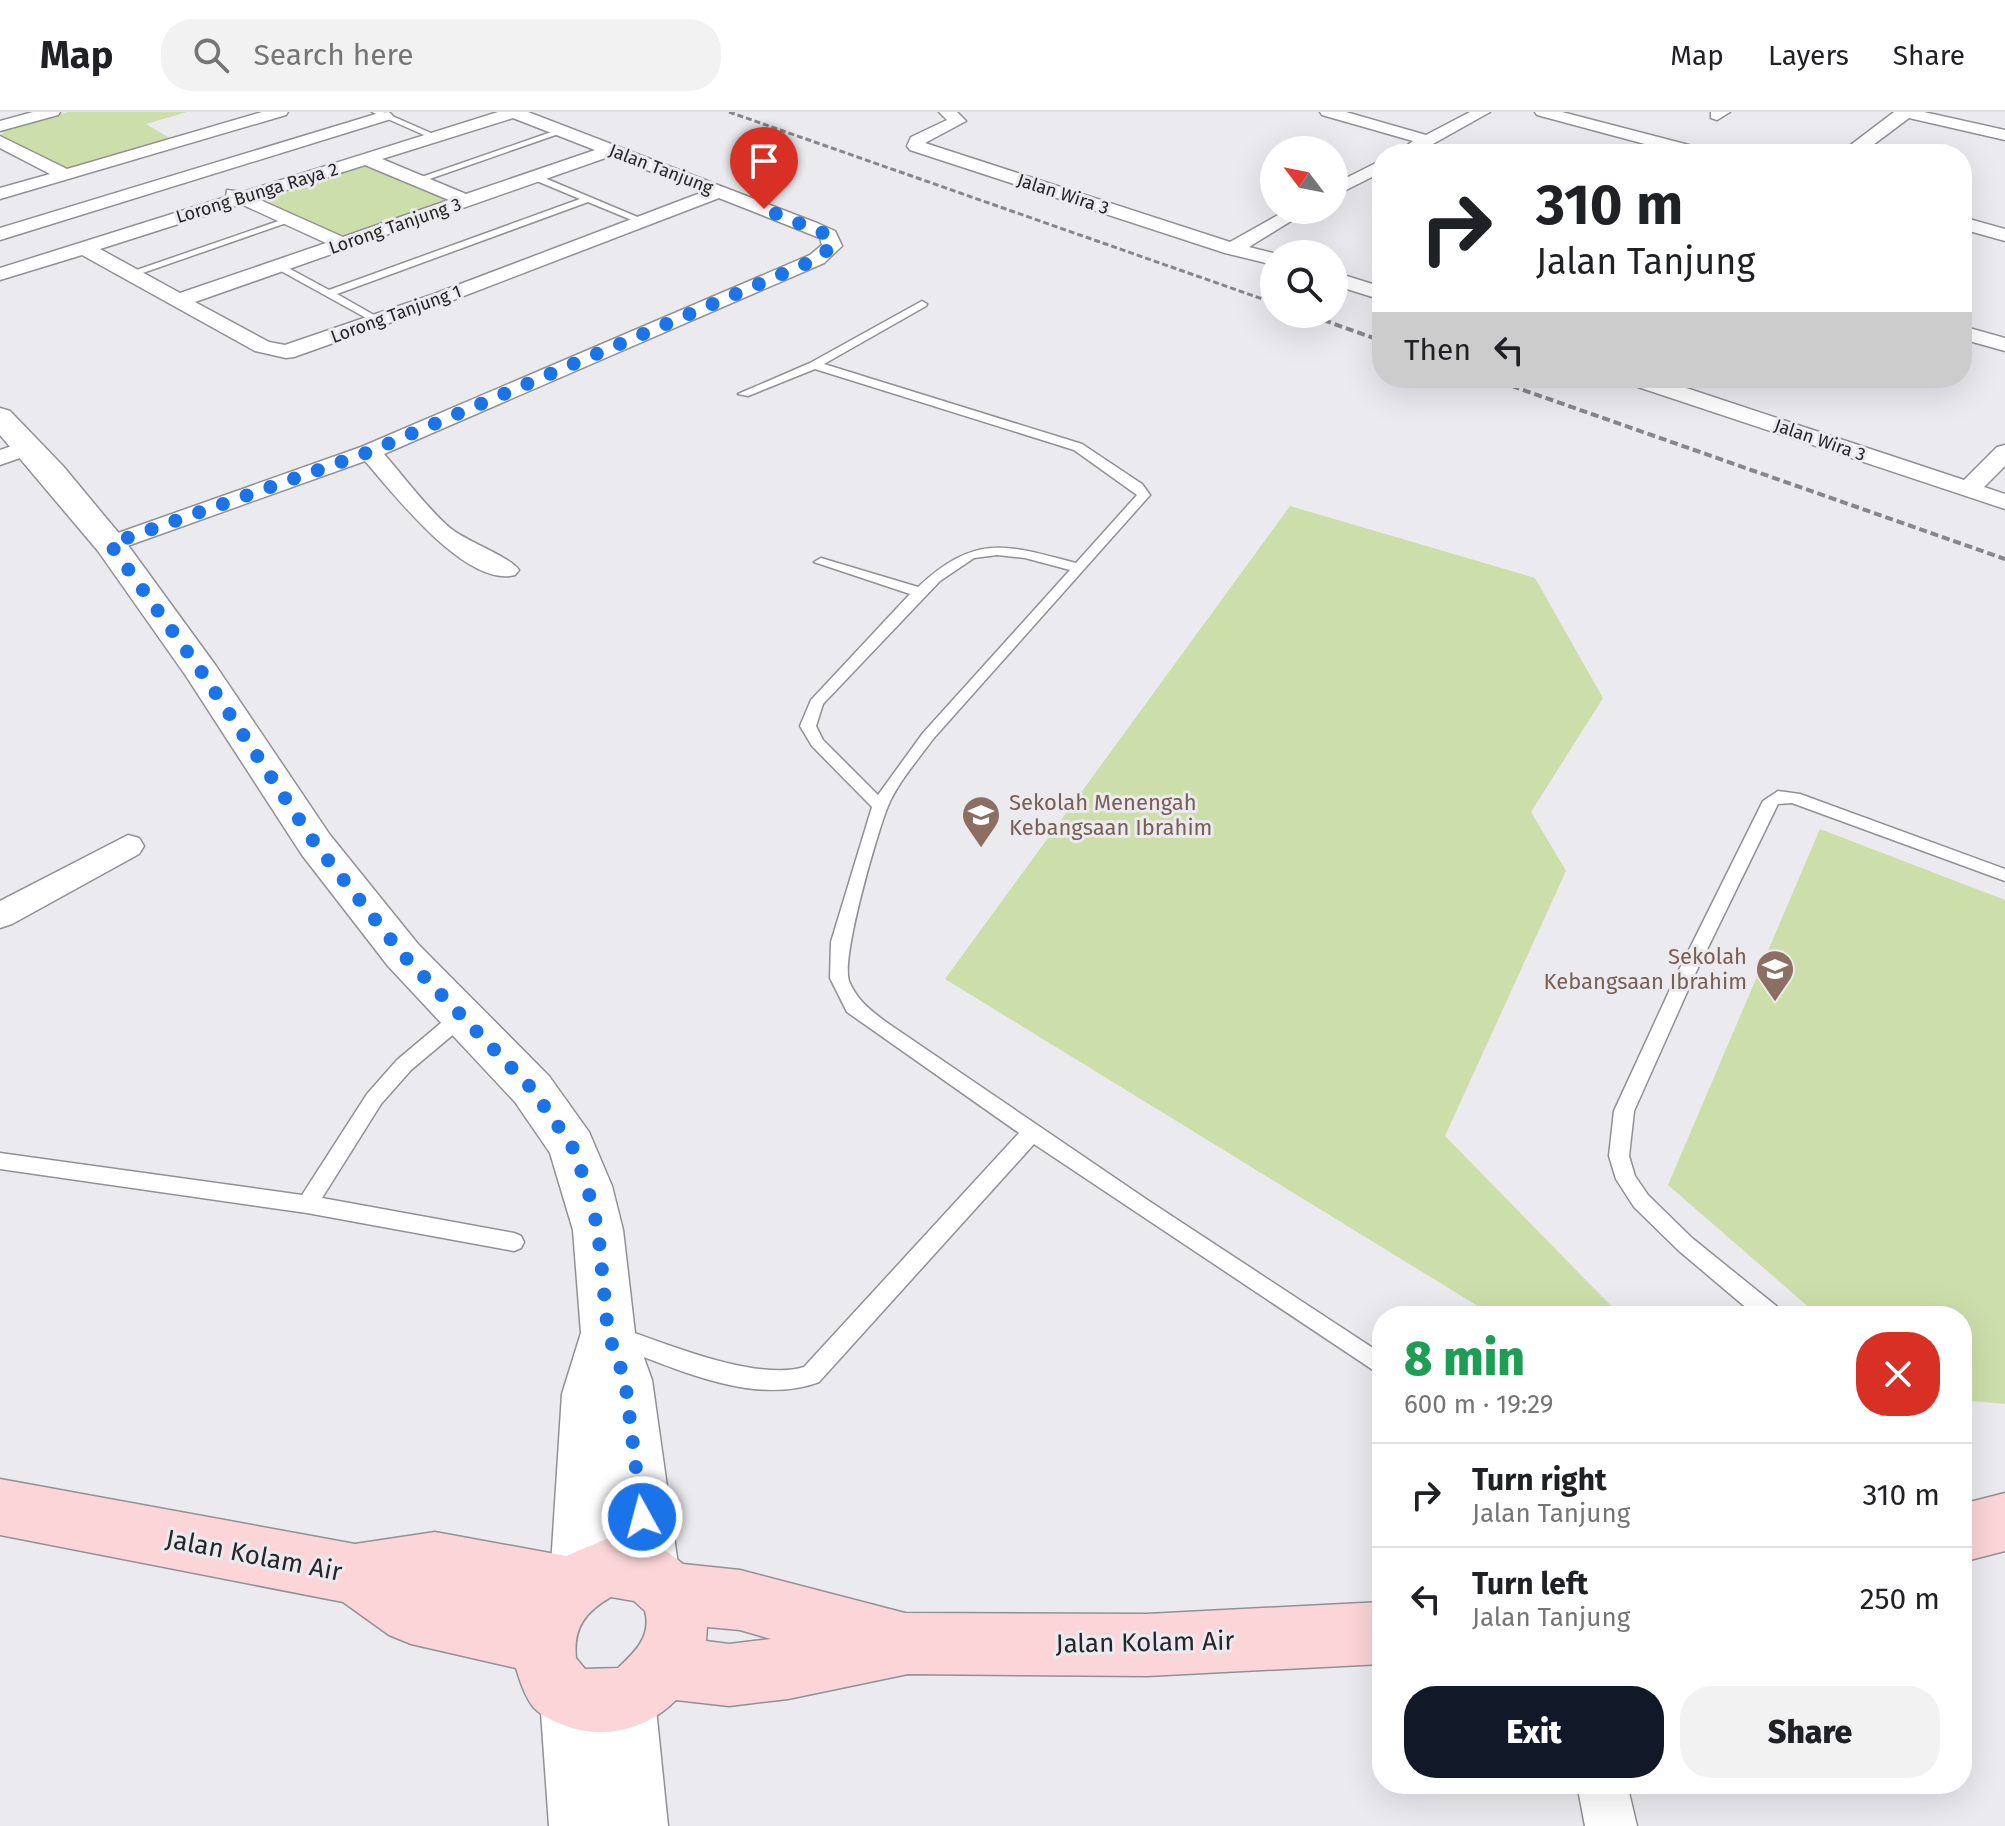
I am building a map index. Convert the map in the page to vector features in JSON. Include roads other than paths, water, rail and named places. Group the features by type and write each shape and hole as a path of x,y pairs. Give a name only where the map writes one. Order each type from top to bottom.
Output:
{"main road":[{"name":"Jalan Kolam Air","path":"0,1507 355,1574 411,1613 543,1643"},
{"path":"1972,1530 2005,1522"},
{"path":"355,1574 435,1562 576,1584"},
{"path":"611,1567 631,1567 660,1582 678,1610 674,1648 620,1688 551,1677 545,1663 543,1643 547,1623 557,1604 576,1584 611,1567"},
{"name":"Jalan Kolam Air","path":"660,1582 908,1643"},
{"name":"Jalan Kolam Air","path":"620,1688 788,1668 908,1643 1147,1645 1372,1634"}],"street":[{"path":"0,126 52,112"},
{"path":"0,194 255,115 280,112"},
{"name":"Jalan Tanjung","path":"110,544 369,452 777,277 817,259 832,246 828,235 514,112"},
{"name":"Lorong Bunga Raya 2","path":"0,274 514,112"},
{"name":"Jalan Wira 3","path":"947,112 958,121 917,141 916,146 1260,256"},
{"path":"1328,112 1427,140"},
{"path":"1420,144 1482,112"},
{"path":"1543,112 1664,144"},
{"path":"1863,144 1904,112 2005,135"},
{"path":"0,234 381,114"},
{"path":"0,141 65,175"},
{"name":"Lorong Tanjung 3","path":"178,301 611,150"},
{"path":"142,152 343,244"},
{"path":"366,159 466,201"},
{"path":"1348,183 1372,170"},
{"name":"Lorong Tanjung 1","path":"84,248 276,352 296,350 377,321 718,192"},
{"path":"1232,249 1276,224"},
{"path":"1972,226 2005,235"},
{"path":"1348,283 1372,291"},
{"path":"1972,335 2005,345"},
{"name":"Jalan Wira 3","path":"1664,388 2005,502"},
{"path":"0,417 14,452 110,544 203,674 316,845 403,955 532,1089 572,1146 587,1186 598,1230 608,1333 625,1380 660,1582"},
{"path":"369,452 442,534 474,555 506,570"},
{"path":"1968,490 2005,452"},
{"path":"0,916 128,846"},
{"path":"576,1584 590,1394 608,1333"},
{"path":"582,1826 620,1688"},
{"path":"620,1688 635,1826"},
{"path":"1604,1794 1611,1826"}],"lane":[{"path":"381,114 436,137"},
{"path":"415,181 563,131"},
{"path":"535,177 642,221"},
{"path":"328,294 588,199"},
{"path":"130,274 290,220"},
{"path":"277,266 377,321"},
{"path":"744,394 814,365 922,304"},
{"path":"814,365 1078,447 1137,487 1143,499 928,736 898,775 880,806 840,942 839,978 854,1007 1033,1132 1372,1359"},
{"path":"880,806 825,752 808,726 816,703 921,593 958,561 972,554 992,551 1025,555 1079,568"},
{"path":"821,562 921,593"},
{"path":"1760,1306 1685,1244 1641,1201 1626,1179 1619,1156 1624,1111 1687,972 1771,801 1778,796 1794,798 2005,875"},
{"path":"307,1204 374,1099 404,1065 461,1017"},
{"path":"608,1333 682,1359 770,1382 802,1381 811,1375 1033,1132"},
{"path":"0,1161 307,1204 514,1242"}],"railway":[{"path":"729,112 1260,298"},
{"path":"1346,328 1372,337"},
{"path":"1518,388 2005,559"}],"place":[{"name":"Sekolah Menengah Kebangsaan Ibrahim","path":"981,849"},
{"name":"Sekolah Kebangsaan Ibrahim","path":"1775,1003"}]}
